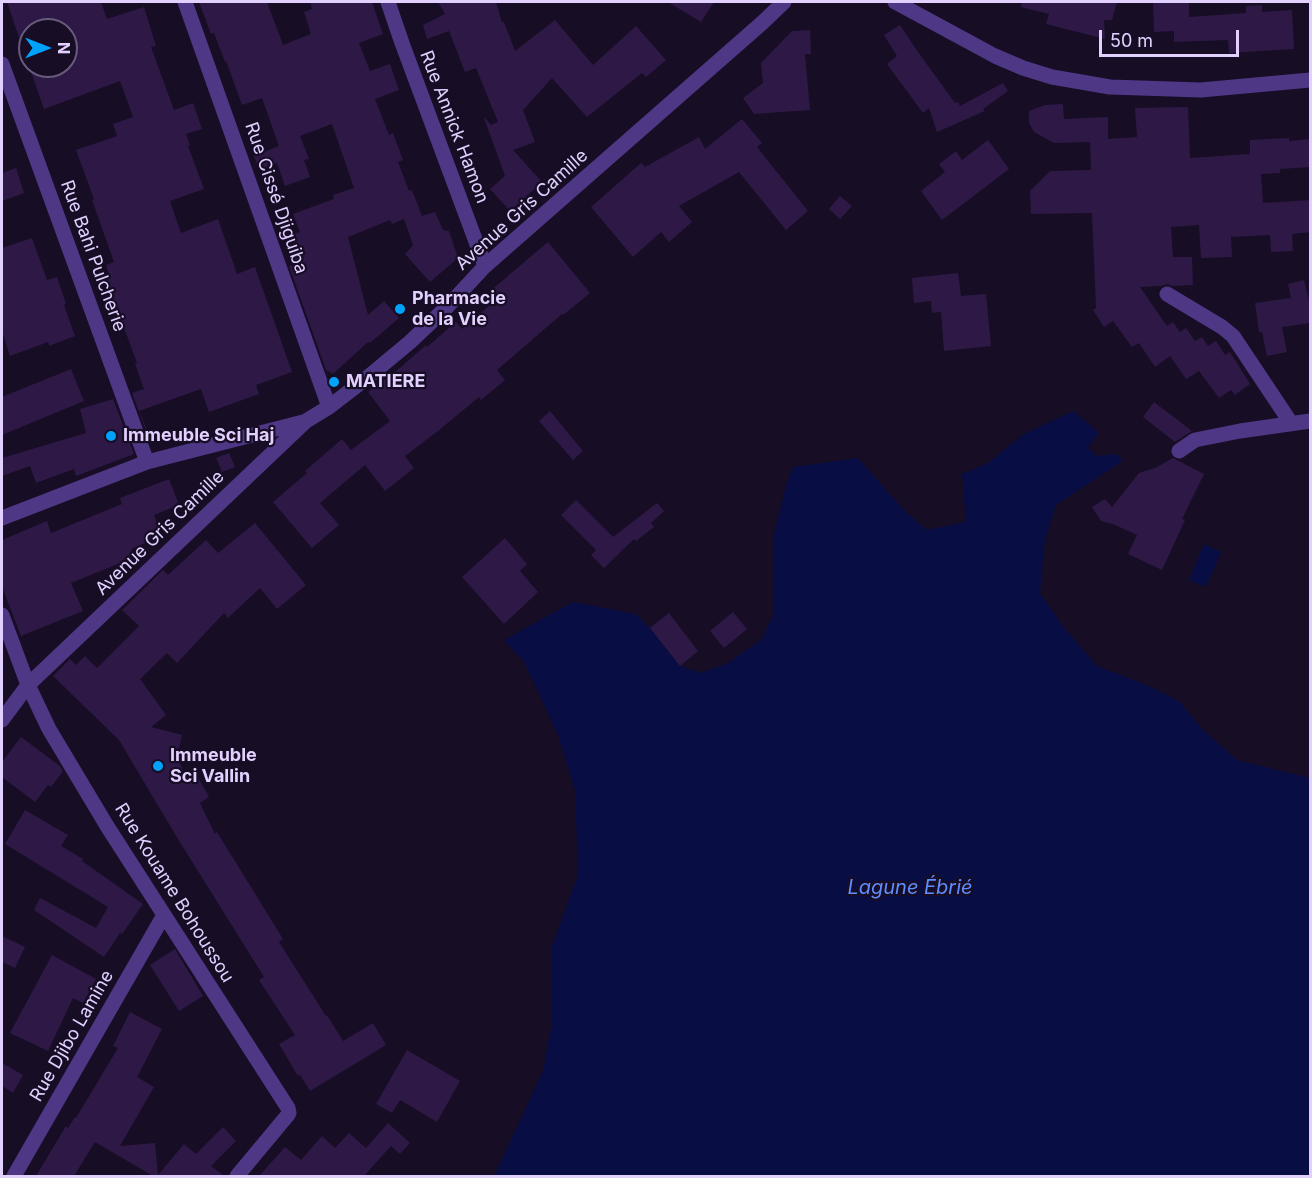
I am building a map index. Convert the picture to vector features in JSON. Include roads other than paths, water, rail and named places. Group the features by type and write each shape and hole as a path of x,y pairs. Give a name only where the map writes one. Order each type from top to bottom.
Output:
{"street":[{"name":"Rue Cissé Djiguiba","path":"185,2 329,407"},
{"name":"Rue Annick Hamon","path":"388,2 485,266"},
{"name":"Avenue Gris Camille","path":"2,720 28,685 306,421 329,407 410,342 485,266 784,2"},
{"path":"895,2 995,56 1053,77 1110,87 1201,90 1311,80"},
{"name":"Rue Bahi Pulcherie","path":"2,64 147,462"},
{"path":"1167,294 1233,336 1291,423"},
{"path":"2,518 147,462 306,421"},
{"path":"1179,451 1195,440 1240,430 1311,421"},
{"name":"Rue Kouame Bohoussou","path":"2,615 28,685 49,729 107,826 288,1108 287,1116 237,1176"},
{"name":"Rue Djibo Lamine","path":"14,1176 164,915"}],"water":[{"name":"Lagune Ébrié","path":"1073,411 1099,433 1088,448 1097,456 1115,454 1123,461 1056,505 1045,539 1040,593 1062,625 1097,666 1149,686 1179,701 1203,730 1237,760 1310,778 1310,1176 494,1176 543,1071 552,1022 552,946 578,875 575,790 558,735 524,662 504,640 573,602 636,614 680,666 701,673 728,663 761,640 773,616 774,533 793,467 858,458 903,509 927,530 966,522 962,474 988,463 1024,434"},
{"path":"1204,544 1221,552 1206,587 1189,580"}],"place":[{"name":"Pharmacie de la Vie","path":"400,309"},
{"name":"MATIERE","path":"334,382"},
{"name":"Immeuble Sci Haj","path":"111,436"},
{"name":"Immeuble Sci Vallin","path":"158,766"}]}
